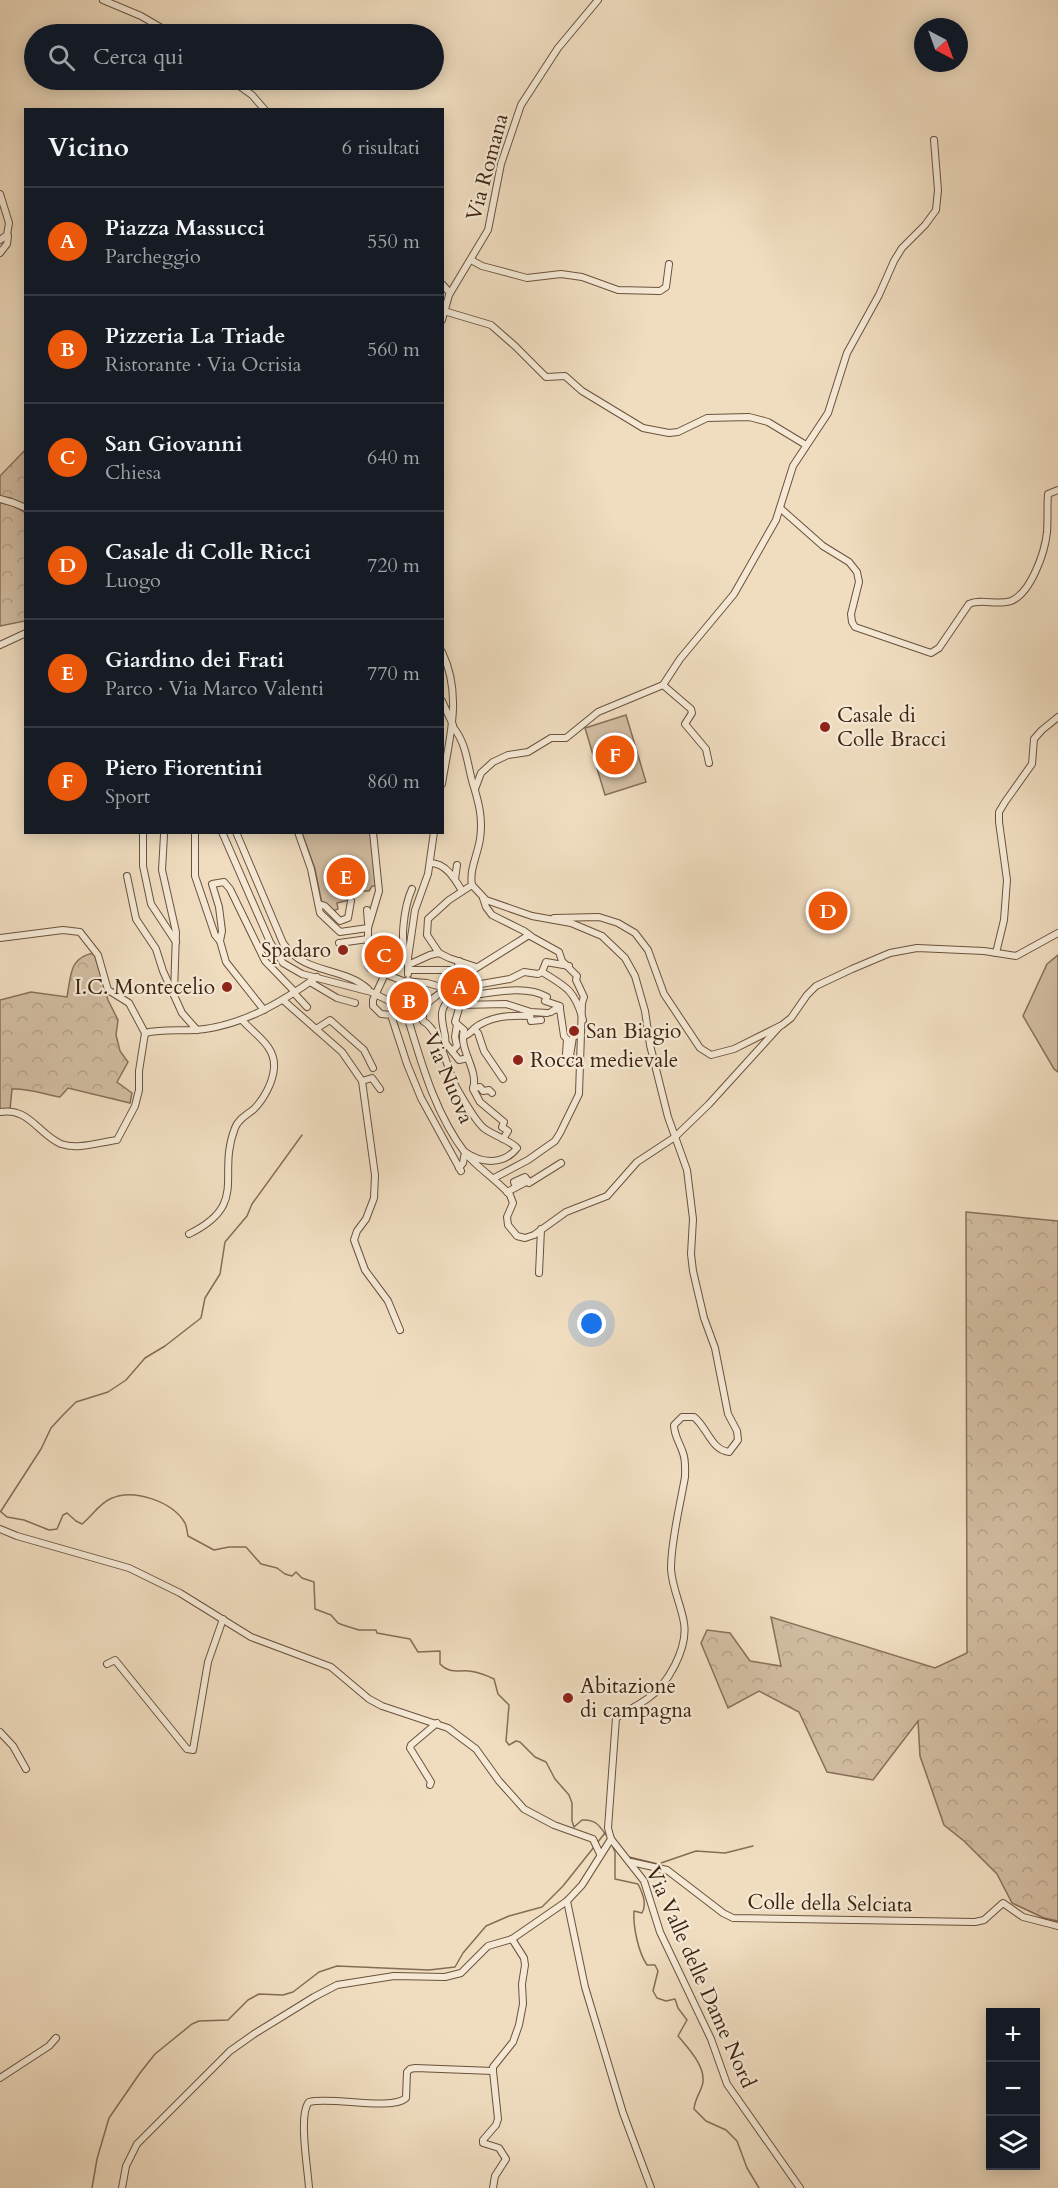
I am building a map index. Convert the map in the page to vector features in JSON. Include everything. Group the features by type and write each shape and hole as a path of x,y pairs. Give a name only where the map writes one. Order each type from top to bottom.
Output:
{"street":[{"path":"103,0 155,24"},
{"name":"Via Romana","path":"444,311 450,293 489,228 501,165 519,108 553,55 598,0"},
{"path":"245,90 263,108"},
{"path":"475,789 481,773 493,762 508,755 528,752 551,738 566,738 598,712 663,685 680,659 736,592 773,527 791,471 828,412 846,356 862,323 880,294 896,258 906,243 936,210 938,190 934,140"},
{"path":"0,194 9,221 7,244 0,253"},
{"path":"0,240 7,235"},
{"path":"471,260 482,266 527,278 551,274 574,275 614,289 660,291 666,287 669,264"},
{"path":"444,286 450,293"},
{"path":"444,311 490,326 515,346 546,377 565,376 582,391 643,428 660,432 678,432 707,418 749,417 768,422 806,445"},
{"path":"780,508 823,546 849,562 857,572 859,582 851,614 855,627 931,653 939,648 969,604 1007,602 1016,598 1024,590 1033,576 1044,547 1048,522 1048,494 1058,490"},
{"path":"0,499 24,507"},
{"path":"0,645 24,634"},
{"path":"444,658 452,682 453,726 444,773"},
{"path":"663,685 691,709 692,713 685,724 706,749 709,763"},
{"path":"122,2188 126,2166 137,2144 230,2051 254,2034 337,1985 394,1976 453,1976 461,1972 488,1946 512,1939 567,1901 582,1885 611,1839 608,1818 614,1774 616,1718 656,1692 675,1663 684,1640 685,1626 675,1595 671,1566 686,1464 675,1435 674,1425 682,1417 694,1417 707,1431 718,1449 723,1451 729,1452 738,1440 737,1431 728,1414 715,1348 704,1318 695,1282 692,1254 693,1220 687,1170 675,1137 650,1045 642,995 635,976 625,958 611,943 587,928 532,916 483,898 471,885 481,829 480,807 467,756 444,706"},
{"path":"996,953 1004,920 1007,880 999,812 1031,766 1034,739 1058,717"},
{"path":"143,834 143,866 151,904 176,942"},
{"path":"195,834 195,876 215,935 220,941 226,962 264,1010"},
{"path":"223,834 276,954 292,969 306,975 373,993 405,1009 415,910 430,863 434,834"},
{"path":"237,834 283,943 290,953 303,962 358,981 373,993"},
{"path":"299,834 311,869 320,913 341,932 369,927"},
{"path":"369,927 379,891 373,834"},
{"path":"164,836 162,870 176,927 174,995"},
{"path":"430,863 440,865 455,879 462,891"},
{"path":"455,879 457,866"},
{"path":"127,876 135,919 156,949 184,1016 197,1030"},
{"path":"220,941 222,931 219,907 212,884 220,881 230,889 265,961 307,1007"},
{"path":"471,885 449,900 428,919 426,935 439,953 476,967"},
{"path":"407,972 404,935 406,905 412,889"},
{"path":"483,898 484,905 490,913 559,952 562,961 577,976 576,980 584,994 579,1094 560,1133 555,1141 528,1160 494,1178"},
{"path":"319,904 325,906 340,921 348,918 351,901"},
{"path":"368,910 368,965 370,968 385,974 457,970 461,971 462,977"},
{"path":"549,919 566,916 599,917 618,923 637,935 648,950 664,993 699,1047 706,1054 715,1055 778,1027 789,1019 816,986 890,953 913,948 1019,955 1058,933"},
{"path":"341,932 344,927 342,920"},
{"path":"0,938 63,930 80,932 99,957 108,990 129,1003 145,1033 139,1071 140,1089 135,1106 117,1140 85,1145 61,1143 21,1114 0,1112"},
{"path":"385,974 373,993 373,1006 381,1014 391,1015 406,1064 421,1098 460,1169 465,1152 478,1159 494,1161 509,1156 517,1148 477,1121 456,1087 429,1023 423,1021 423,1010 444,987 529,935"},
{"path":"339,943 368,939"},
{"path":"407,972 430,955 439,953"},
{"path":"457,970 459,961"},
{"path":"542,972 546,962 569,966"},
{"path":"407,972 427,983 444,987 457,996"},
{"path":"531,1014 506,1004 460,1005 453,1002 466,987 510,980 524,972 538,974 542,972"},
{"path":"542,972 571,992 578,1003 583,1023 580,1034 573,1037 569,1062 559,1007"},
{"path":"145,1033 162,1030 197,1030 242,1020 283,1000 318,977"},
{"path":"310,982 332,995 354,1003"},
{"path":"468,1058 459,1060 446,1044 442,1026 442,1010 445,1003 457,996 516,991 540,992 547,997 545,1001 559,1007"},
{"path":"489,993 489,1004"},
{"path":"283,1000 342,1052 362,1081 375,1175 374,1198 366,1219 357,1231 354,1240 365,1270 388,1301 400,1330"},
{"path":"453,1050 457,1046 455,1037 457,1024 455,1022 460,1005"},
{"path":"464,1036 480,1024 505,1016 549,1012 559,1007"},
{"name":"Via Nuova","path":"405,1009 418,1056 447,1123 465,1152 507,1192"},
{"path":"531,1014 531,1021 541,1020"},
{"path":"189,1234 205,1226 219,1212 228,1191 227,1159 234,1128 255,1108 273,1077 274,1060 268,1046 242,1020"},
{"path":"316,1029 330,1020 364,1050 373,1068"},
{"path":"457,1024 464,1030 462,1034 464,1048 475,1084 473,1088 480,1102 504,1122 502,1127 508,1131 503,1139"},
{"path":"561,1163 529,1183 528,1181 507,1192 513,1203 507,1222 513,1233 519,1237 525,1238 566,1212 609,1195 637,1162 675,1137 778,1027"},
{"path":"474,1029 478,1033 484,1051 503,1079"},
{"path":"362,1081 372,1078 380,1089"},
{"path":"473,1088 480,1087 483,1091 489,1090 492,1093"},
{"path":"539,1274 541,1229"},
{"path":"0,1529 129,1568 180,1593 251,1637 331,1667 369,1699 382,1706 448,1728 476,1749 524,1809 554,1825 594,1839 605,1841 611,1839"},
{"path":"107,1664 115,1660 187,1749 193,1750 208,1662 223,1619"},
{"path":"430,1785 431,1782 426,1772 410,1748 437,1723"},
{"path":"0,1732 13,1746 26,1769"},
{"path":"594,1839 600,1854"},
{"name":"Via Valle delle Dame Nord","path":"611,1839 644,1881 660,1932 711,2039 727,2084 800,2188"},
{"name":"Colle della Selciata","path":"631,1862 667,1870 723,1913 733,1918 975,1922 984,1920 1003,1903 1023,1917 1058,1926"},
{"path":"567,1901 585,1987 623,2113 651,2188"},
{"path":"493,2188 495,2176 506,2159 499,2148 483,2143 498,2119 493,2067 513,2042 523,2004 524,1958 512,1939"},
{"path":"0,2078 49,2046 56,2038"},
{"path":"309,2188 304,2126 305,2107 309,2102 368,2101 384,2104 403,2101 406,2098 407,2072 415,2068 493,2071"}],"green space":[{"path":"24,451 24,505 11,498 0,496 0,476"},
{"path":"0,502 24,512 24,621 0,626"},
{"path":"626,715 646,782 605,795 585,728"},
{"path":"302,834 371,834 377,886 372,886 369,891 352,894 353,899 337,903 338,909 333,911 322,904 315,869"},
{"path":"94,953 108,1000 118,1020 116,1035 120,1051 128,1062 117,1082 132,1093 130,1103 68,1088 60,1097 30,1090 12,1089 10,1109 0,1110 0,1000 31,992 67,997 76,963 86,955"},
{"path":"1058,955 1058,1072 1054,1069 1023,1016 1047,964"},
{"path":"966,1212 1058,1221 1058,1921 1044,1918 1012,1903 997,1874 964,1841 944,1825 920,1756 918,1721 873,1780 827,1772 799,1712 759,1691 728,1708 701,1643 707,1630 730,1633 750,1661 781,1666 771,1617 935,1668 967,1653"}],"waterway":[{"path":"1,1511 41,1449 51,1428 76,1402 108,1392 126,1380 145,1358 165,1346 201,1318 205,1298 220,1274 225,1242 247,1216 252,1204 302,1135"},
{"path":"0,1511 7,1517 24,1520 49,1530 57,1529 63,1515 67,1513 82,1524 110,1499 119,1496 140,1496 171,1508 185,1523 188,1536 214,1550 246,1547 261,1564 277,1568 292,1576 296,1572 302,1578 314,1582 315,1609 331,1615 338,1623 359,1630 376,1630 377,1633 410,1639 418,1652 440,1651 440,1664 447,1669 475,1672 494,1679 498,1694 509,1705 506,1741 509,1745 516,1741 520,1742 535,1757 546,1762 555,1779 569,1795 574,1827 582,1820 590,1821 599,1826 606,1835"},
{"path":"597,1843 605,1833"},
{"path":"612,1845 615,1852 615,1879 638,1884 643,1895 643,1910 642,1913 634,1911 634,1924 644,1960 647,1965 655,1965 658,1971 653,1991 657,1998 666,2001 675,1999 678,2008 687,2020 678,2036 700,2066 703,2080 694,2109 706,2121 726,2130 737,2141 747,2168 759,2188"},
{"path":"629,1857 658,1864 696,1851 725,1853 753,1846"},
{"path":"92,2188 97,2159 109,2118 155,2054 192,2024 199,2021 228,2020 248,2000 259,1994 283,1995 293,1992 319,1972 337,1966 429,1970 455,1967 463,1953 486,1926 509,1916 542,1907 563,1886 594,1847"}],"place":[{"name":"Casale di Colle Bracci","path":"825,727"},
{"name":"Piero Fiorentini","path":"615,755"},
{"name":"Giardino dei Frati","path":"346,877"},
{"name":"Casale di Colle Ricci","path":"828,911"},
{"name":"Spadaro","path":"343,950"},
{"name":"San Giovanni","path":"384,955"},
{"name":"I.C. Montecelio","path":"227,987"},
{"name":"Piazza Massucci","path":"460,987"},
{"name":"Pizzeria La Triade","path":"409,1001"},
{"name":"San Biagio","path":"574,1031"},
{"name":"Rocca medievale","path":"518,1060"},
{"name":"Abitazione di campagna","path":"568,1698"}]}
